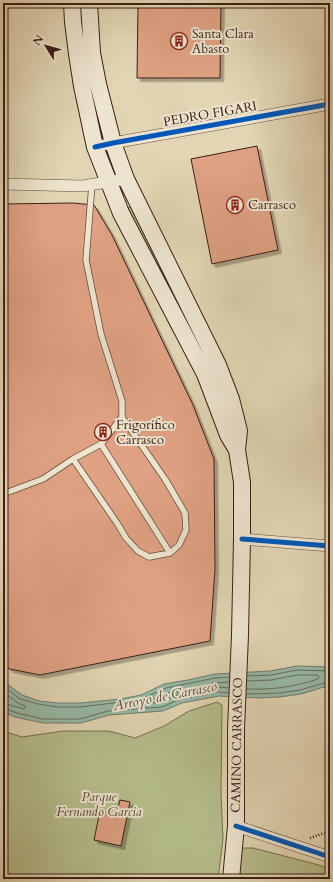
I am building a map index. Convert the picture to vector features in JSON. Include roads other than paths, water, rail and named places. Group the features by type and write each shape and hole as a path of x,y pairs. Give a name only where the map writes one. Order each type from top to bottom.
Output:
{"main road":[{"path":"72,3 76,54 95,147 121,213 205,374 228,435 237,450"},
{"path":"88,3 92,53 113,143 126,179 218,365 231,399 239,431 237,450"},
{"name":"CAMINO CARRASCO","path":"231,879 236,826 236,729 242,539 242,482 237,450"}],"street":[{"name":"PEDRO FIGARI","path":"95,147 330,104"},
{"path":"3,184 82,186 126,179"},
{"path":"242,539 330,546"},
{"path":"236,826 330,858"}],"lane":[{"path":"73,459 126,538 138,551 149,557 170,553 179,545 186,530 185,513 165,479 122,417 122,401 100,334 86,260 92,184"},
{"path":"3,494 43,479 73,459 101,444 122,417"},
{"path":"101,444 170,553"}],"water":[{"name":"Arroyo de Carrasco","path":"297,666 330,667 330,691 324,687 301,694 280,697 259,698 219,696 182,703 163,711 109,715 81,723 43,723 15,717 3,712 3,681 22,695 39,701 80,703 121,699 141,695 164,684 215,674 270,671"}],"place":[{"name":"Santa Clara Abasto","path":"179,41"},
{"name":"Carrasco","path":"235,205"},
{"name":"Frigorífico Carrasco","path":"103,432"}],"park label":[{"name":"Parque Fernando Garcia","path":"99,804"}]}
